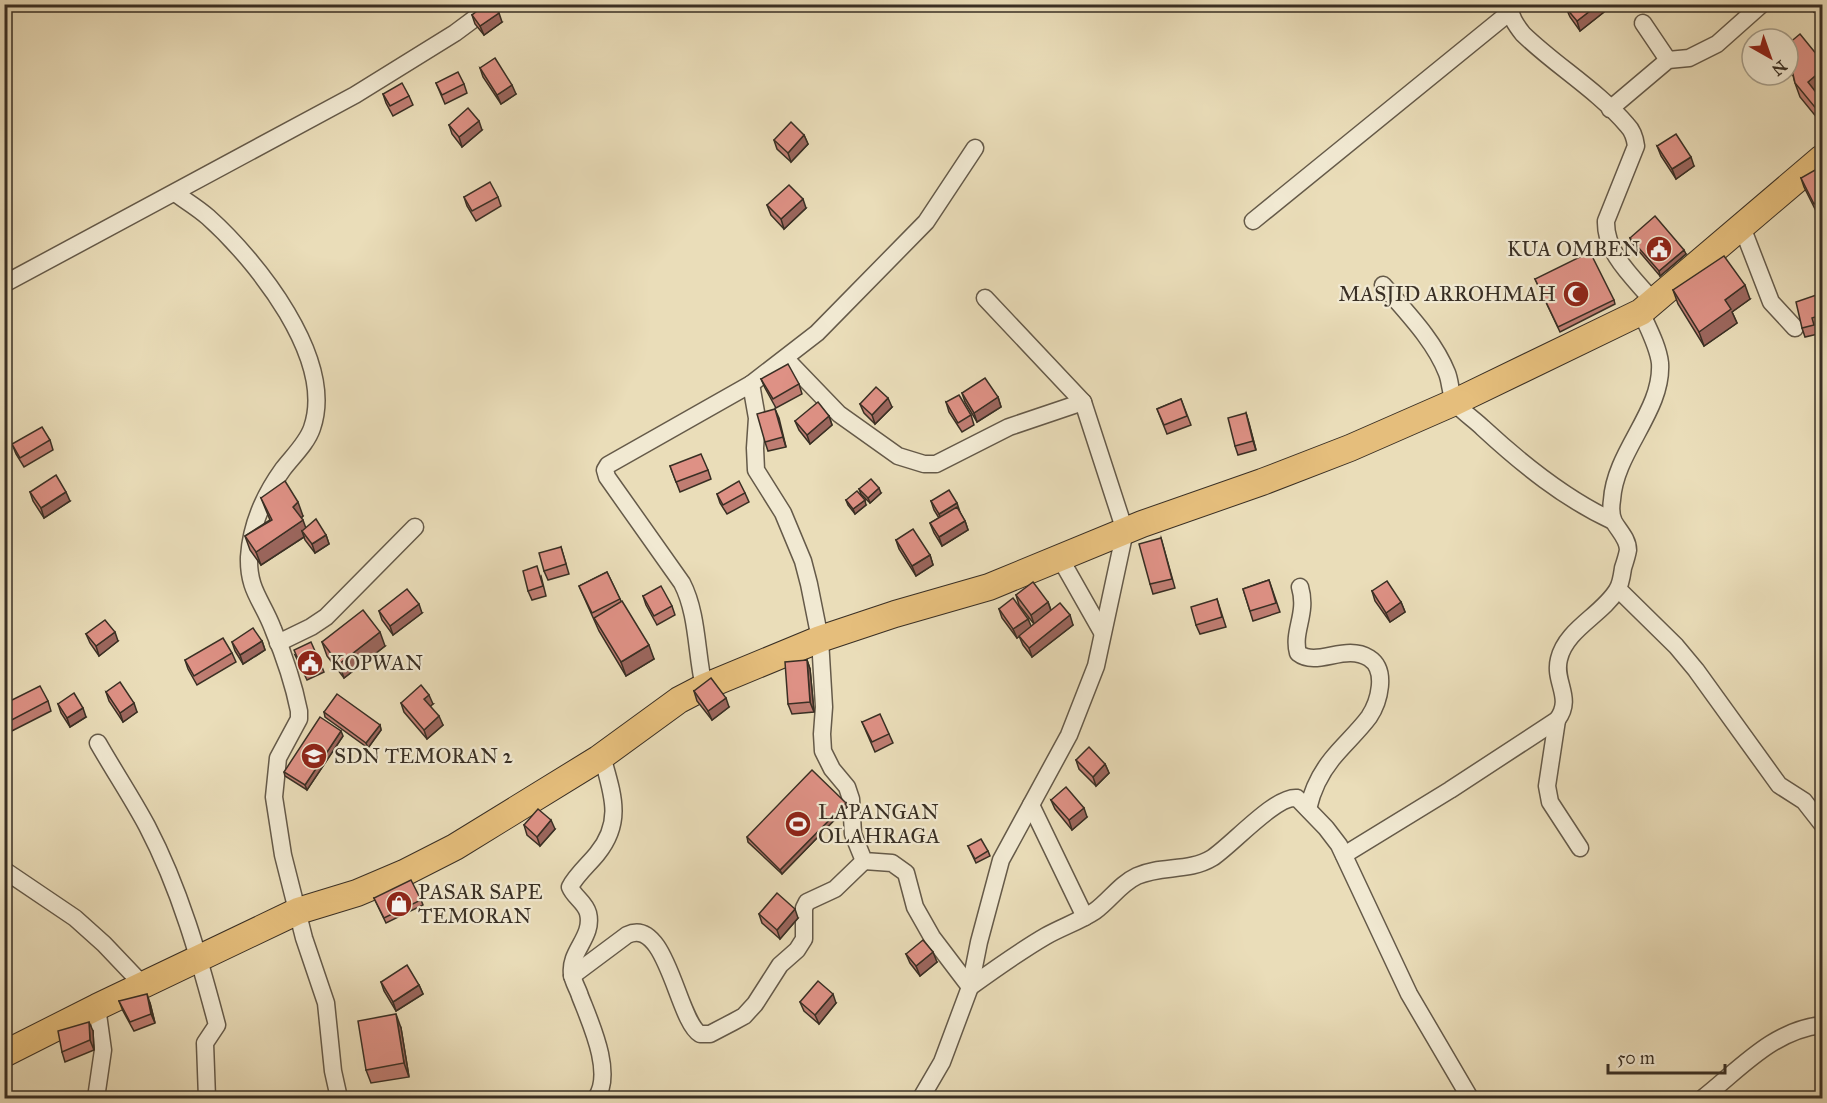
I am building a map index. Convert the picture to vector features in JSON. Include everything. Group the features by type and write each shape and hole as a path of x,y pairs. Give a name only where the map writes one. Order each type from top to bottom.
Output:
{"main road":[{"path":"4,1054 298,911 357,893 404,873 455,847 602,756 679,700 704,687 820,639 895,614 989,587 1125,531 1350,448 1455,402 1647,307 1822,158"}],"street":[{"path":"4,284 355,95 455,33 494,4"},
{"path":"1610,109 1668,60 1689,58 1717,44 1762,4"},
{"path":"1253,221 1509,8 1515,24 1536,47 1610,109 1628,126 1634,136 1636,146 1606,221 1608,242 1647,307 1660,361 1660,375 1648,411 1627,449 1614,484 1611,502 1613,521 1625,539 1628,549 1618,589 1562,649 1558,661 1565,704 1564,711 1557,720 1450,790 1344,855"},
{"path":"1643,23 1668,60"},
{"path":"704,687 697,653 693,610 688,594 607,477 605,471 608,465 751,384 817,333 926,222 975,148"},
{"path":"175,193 209,218 277,296 301,339 310,359 314,376 317,395 313,427 267,495 253,530 249,555 250,581 278,643 299,711 298,719 278,758 274,797 283,855 304,938 326,1003 333,1071 339,1098"},
{"path":"1742,227 1771,302 1794,328"},
{"path":"1383,285 1413,319 1435,352 1448,374 1455,402 1502,445 1547,480 1588,509 1613,521"},
{"path":"921,1098 942,1062 970,987 979,942 1001,860 1069,735 1096,666 1125,531 1083,402 985,298"},
{"path":"786,359 839,414 898,456 924,464 936,464 1009,427 1083,402"},
{"path":"751,384 758,418 755,448 756,470 783,513 803,561 820,639 824,707 823,751 832,768 847,787 851,799 854,834 864,861"},
{"path":"278,643 326,617 415,527"},
{"path":"1060,558 1102,632"},
{"path":"1300,587 1304,599 1304,611 1296,641 1298,653 1306,658 1314,658 1341,652 1358,653 1371,659 1376,665 1380,682 1369,717 1323,772 1313,791 1308,809"},
{"path":"1618,589 1676,646 1779,785 1804,801 1822,822"},
{"path":"1557,720 1548,794 1550,802 1580,848"},
{"path":"98,743 147,826 181,903 199,958 218,1025 205,1043 207,1098"},
{"path":"596,1098 603,1084 601,1060 591,1023 572,976 573,959 588,933 590,923 586,907 574,895 570,887 601,849 612,828 615,813 614,799 602,756"},
{"path":"970,987 1020,952 1103,904 1126,882 1156,870 1193,866 1214,857 1249,826 1288,798 1297,798 1326,828 1344,855 1409,993 1470,1098"},
{"path":"1031,805 1085,916"},
{"path":"572,976 627,935 633,932 645,934 658,950 691,1025 700,1034 710,1034 750,1010 765,992 780,965 801,944 805,931 804,908 807,902 835,889 864,861 892,862 906,873 915,907 932,937 970,987"},
{"path":"4,870 75,918 143,985"},
{"path":"96,1098 103,1050 97,1007"},
{"path":"1703,1098 1774,1040 1802,1029 1822,1025"}],"building":[{"path":"486,4 493,4 499,13 480,26 472,15"},
{"path":"1571,4 1599,4 1577,21 1566,8"},
{"path":"1822,4 1820,16 1813,6"},
{"path":"1800,34 1822,61 1822,70 1808,82 1822,100 1822,107 1818,111 1798,87"},
{"path":"495,58 512,85 497,95 480,68"},
{"path":"458,72 464,84 442,95 436,83"},
{"path":"402,83 409,96 390,106 383,94"},
{"path":"468,108 479,121 459,137 449,125"},
{"path":"791,122 804,135 788,153 774,140"},
{"path":"1676,134 1691,157 1672,169 1657,146"},
{"path":"1815,170 1822,185 1822,199 1814,204 1801,178"},
{"path":"490,182 498,197 472,211 464,197"},
{"path":"789,185 803,199 781,219 767,205"},
{"name":"KUA OMBEN","path":"1655,216 1684,250 1659,271 1630,238"},
{"name":"MASJID ARROHMAH","path":"1590,252 1614,300 1558,327 1535,279"},
{"path":"1724,256 1745,285 1725,300 1731,309 1699,332 1673,290"},
{"path":"1822,293 1822,315 1812,318 1814,325 1802,328 1796,302"},
{"path":"788,364 799,384 773,399 761,379"},
{"path":"985,378 998,397 974,413 962,393"},
{"path":"876,387 888,398 872,415 860,404"},
{"path":"959,395 971,415 958,423 946,402"},
{"path":"1181,399 1187,416 1164,425 1157,409"},
{"path":"818,402 829,416 807,435 795,421"},
{"path":"775,409 783,437 765,442 757,414"},
{"path":"1246,413 1253,441 1235,446 1228,418"},
{"path":"42,427 50,440 20,458 12,444"},
{"path":"701,454 708,470 676,482 670,466"},
{"path":"56,475 66,492 41,508 30,492"},
{"path":"871,479 879,488 868,498 859,489"},
{"path":"285,481 298,502 293,507 303,520 256,552 245,536 272,520 261,498"},
{"path":"739,481 745,493 723,505 717,494"},
{"path":"949,490 957,503 939,514 931,501"},
{"path":"857,491 865,500 853,509 846,500"},
{"path":"957,507 965,521 939,537 930,523"},
{"path":"316,519 326,535 312,544 302,531"},
{"path":"913,529 930,555 912,566 896,540"},
{"path":"1161,538 1172,579 1150,584 1139,544"},
{"path":"561,547 566,564 544,571 539,553"},
{"path":"537,566 543,586 528,591 523,571"},
{"path":"607,572 620,599 592,613 579,586"},
{"path":"1269,580 1276,603 1250,611 1243,589"},
{"path":"1387,581 1401,602 1386,613 1372,591"},
{"path":"1033,582 1048,602 1031,615 1016,595"},
{"path":"661,586 672,606 654,616 643,596"},
{"path":"407,589 419,604 390,626 379,611"},
{"path":"1013,598 1028,619 1013,629 999,609"},
{"path":"1217,599 1222,617 1196,625 1191,607"},
{"path":"622,601 649,645 621,662 594,618"},
{"path":"1060,603 1070,615 1029,648 1019,636"},
{"path":"363,610 380,632 339,664 322,642"},
{"path":"105,620 115,632 96,646 86,634"},
{"path":"253,628 262,641 240,655 232,642"},
{"path":"223,638 232,653 194,676 185,660"},
{"name":"KOPWAN","path":"311,642 322,667 305,675 294,650"},
{"path":"807,660 810,702 788,704 785,662"},
{"path":"711,678 726,698 708,711 694,691"},
{"path":"120,682 134,703 120,713 106,692"},
{"path":"421,685 429,695 424,699 439,716 424,730 401,703"},
{"path":"40,686 48,701 4,724 4,704"},
{"path":"74,693 83,708 67,718 58,704"},
{"name":"SDN TEMORAN 2","path":"337,694 380,725 366,743 324,712"},
{"path":"880,714 889,734 872,742 862,722"},
{"name":"SDN TEMORAN 2","path":"320,717 341,731 305,785 284,772"},
{"path":"1089,747 1105,764 1093,777 1076,760"},
{"name":"LAPANGAN OLAHRAGA","path":"812,770 846,803 780,870 747,837"},
{"path":"1066,787 1084,808 1069,820 1051,800"},
{"path":"538,809 551,820 537,837 524,825"},
{"path":"981,839 988,851 975,859 968,846"},
{"name":"PASAR SAPE TEMORAN","path":"411,880 421,900 384,918 374,898"},
{"path":"777,893 795,909 777,930 759,914"},
{"path":"923,940 933,952 916,966 906,954"},
{"path":"407,965 419,985 393,1002 381,982"},
{"path":"818,981 833,994 815,1015 800,1002"},
{"path":"147,994 151,1014 130,1022 119,1001"},
{"path":"396,1014 404,1063 366,1070 358,1021"},
{"path":"89,1022 90,1040 62,1052 58,1031"}],"place":[{"name":"KUA OMBEN","path":"1659,249"},
{"name":"MASJID ARROHMAH","path":"1576,294"},
{"name":"KOPWAN","path":"310,663"},
{"name":"SDN TEMORAN 2","path":"314,756"},
{"name":"LAPANGAN OLAHRAGA","path":"798,824"},
{"name":"PASAR SAPE TEMORAN","path":"399,904"}]}
